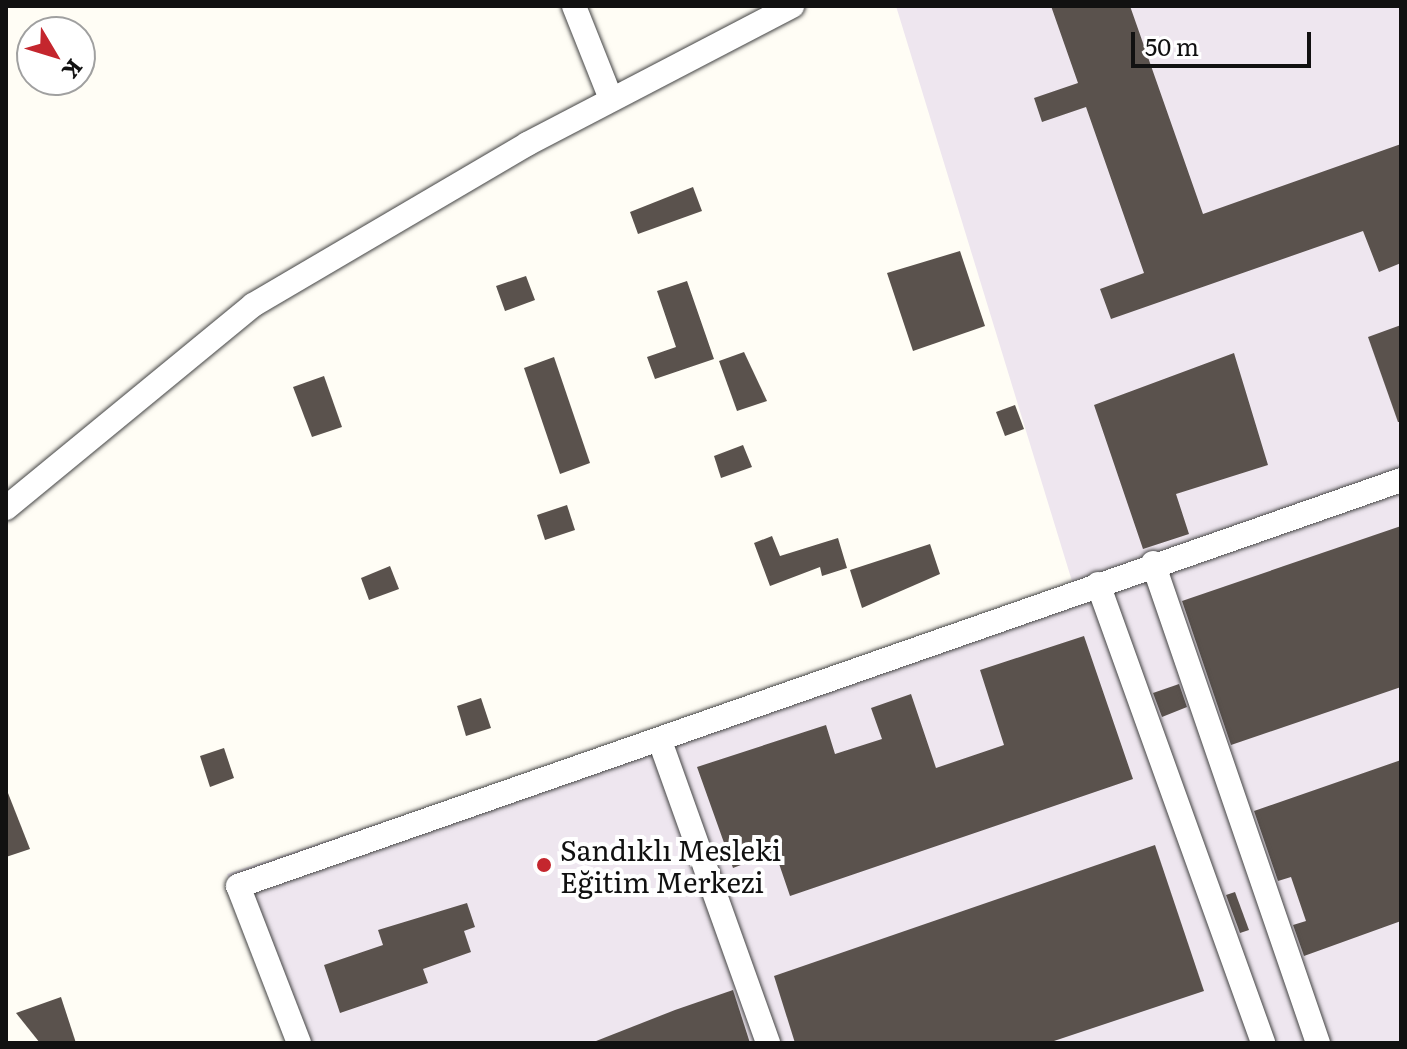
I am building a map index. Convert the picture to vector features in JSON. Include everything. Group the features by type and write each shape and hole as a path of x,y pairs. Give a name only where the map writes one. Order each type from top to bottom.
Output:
{"street":[{"path":"574,6 611,99"},
{"path":"6,508 253,305 611,99 792,6"},
{"path":"299,1043 238,886 660,741 1153,563 1401,480"},
{"path":"1153,563 1318,1043"},
{"path":"1098,584 1263,1043"},
{"path":"660,741 768,1043"}],"shaded area":[{"path":"896,6 1401,6 1401,1043 292,1043 227,874 1075,591"}],"building":[{"path":"1051,6 1130,6 1203,214 1401,144 1401,263 1379,272 1363,231 1111,319 1100,289 1144,273 1086,107 1042,122 1034,98 1078,83"},
{"path":"693,187 702,211 638,234 630,212"},
{"path":"960,251 985,326 913,351 887,273"},
{"path":"526,276 535,300 505,311 496,286"},
{"path":"687,281 714,359 655,379 647,357 676,347 657,291"},
{"path":"1401,325 1401,422 1398,422 1368,337"},
{"path":"744,352 767,401 737,411 719,361"},
{"path":"1234,353 1268,465 1176,494 1189,534 1143,549 1094,405"},
{"path":"554,357 590,463 560,474 524,368"},
{"path":"324,376 342,427 312,437 293,387"},
{"path":"1015,405 1024,429 1005,436 996,412"},
{"path":"743,445 752,467 721,478 714,456"},
{"path":"567,505 575,530 545,540 537,515"},
{"path":"1401,526 1401,687 1231,745 1182,601"},
{"path":"772,536 780,556 838,538 847,568 822,576 820,567 770,586 754,543"},
{"path":"930,544 940,574 862,608 850,570"},
{"path":"390,566 399,589 369,600 361,578"},
{"path":"1084,636 1133,779 790,896 775,852 733,868 697,767 826,725 835,754 882,739 871,708 911,694 936,768 1004,745 980,670"},
{"path":"1179,684 1187,707 1162,717 1153,693"},
{"path":"481,698 491,728 466,736 457,706"},
{"path":"224,748 234,778 210,787 200,756"},
{"path":"1401,760 1401,921 1304,956 1293,925 1306,921 1291,877 1278,881 1254,811"},
{"path":"6,788 30,849 6,857"},
{"path":"1155,845 1204,991 1048,1043 795,1043 774,976"},
{"path":"1235,892 1249,930 1240,933 1226,895"},
{"path":"467,903 475,927 464,931 471,952 423,969 428,983 340,1013 324,965 383,945 378,930"},
{"path":"733,990 750,1043 591,1043 675,1010"},
{"path":"61,997 76,1043 40,1043 16,1013"}],"place":[{"name":"Sandıklı Mesleki Eğitim Merkezi","path":"544,865"}]}
